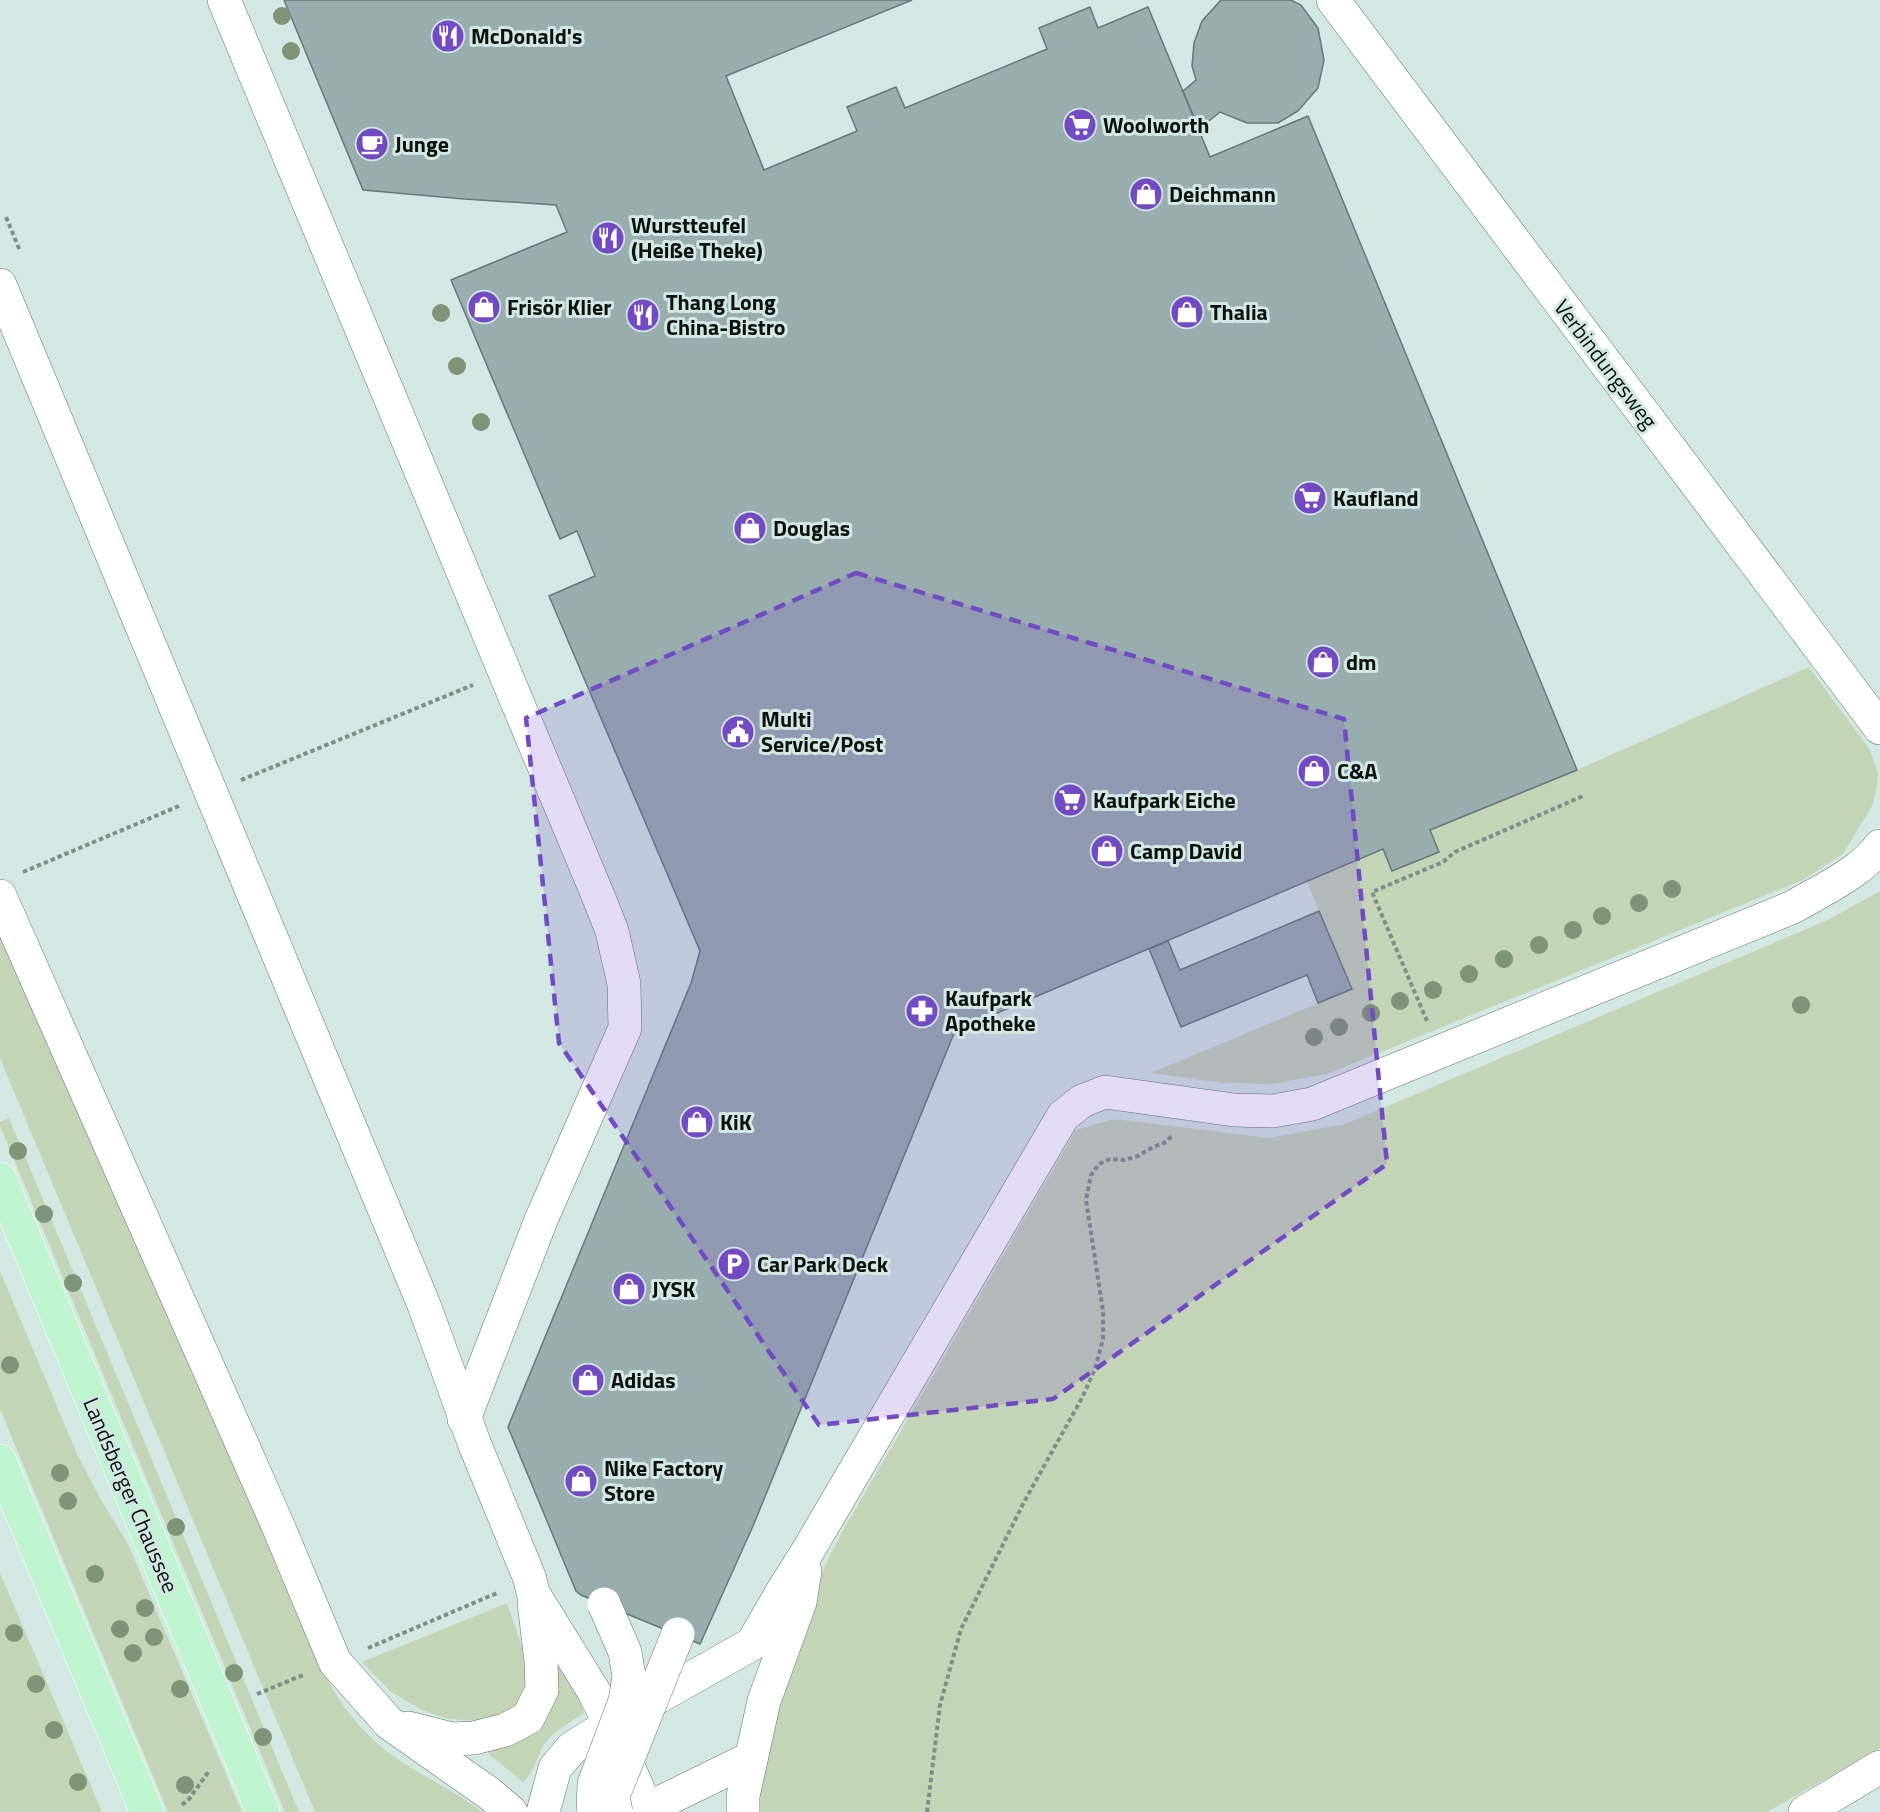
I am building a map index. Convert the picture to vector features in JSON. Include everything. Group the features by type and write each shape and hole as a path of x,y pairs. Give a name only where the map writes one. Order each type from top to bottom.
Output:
{"main road":[{"name":"Landsberger Chaussee","path":"0,1179 263,1812"},
{"path":"0,1461 147,1812"}],"street":[{"path":"224,0 612,931 624,984 625,1028 541,1220 465,1419"},
{"name":"Verbindungsweg","path":"1333,0 1880,728"},
{"path":"0,285 424,1305 465,1419 532,1586 593,1690 610,1724 636,1811"},
{"path":"543,1812 555,1768 572,1748 752,1644 1063,1116 1082,1101 1105,1092 1234,1110 1273,1111 1312,1104 1793,907 1840,880 1873,855 1880,846"},
{"path":"8,885 334,1662 389,1723 490,1794 510,1812"},
{"path":"743,1812 743,1796 764,1701 800,1602 809,1549"},
{"path":"389,1723 452,1739 474,1738 504,1730 528,1718 542,1690 532,1586"},
{"path":"593,1812 594,1784 625,1701 629,1676 625,1652 604,1604"},
{"path":"636,1811 613,1796 678,1634"},
{"path":"593,1690 607,1696 637,1701 660,1696"},
{"path":"636,1811 751,1758"},
{"path":"1805,1812 1880,1767"}],"path":[{"path":"6,217 20,251"},
{"path":"8,885 211,793 505,672"},
{"path":"1440,1053 1372,892 1443,862 1455,852 1583,796"},
{"path":"927,1812 940,1705 961,1629 1024,1502 1082,1398 1095,1369 1103,1339 1103,1311 1086,1200 1091,1175 1099,1164 1138,1156 1164,1143 1204,1106"},
{"path":"257,1694 532,1586"},
{"path":"175,1812 189,1799 210,1770"}],"highlighted area":[{"path":"856,573 1344,719 1387,1164 1053,1399 819,1425 559,1043 526,718"}],"green space":[{"path":"1809,667 1870,750 1878,773 1872,806 1843,854 1803,880 1327,1074 1273,1084 1224,1083 1151,1073 1352,989 1307,882 1383,849 1439,852 1430,830 1577,770"},
{"path":"1880,891 1880,1748 1767,1812 751,1812 757,1762 813,1590 842,1532 1076,1130 1114,1119 1269,1138 1345,1124 1828,920"},
{"path":"0,936 327,1678 356,1722 378,1744 390,1754 482,1812 315,1812 0,1058"},
{"path":"9,1118 299,1812 285,1812 0,1126 0,1122"},
{"path":"0,1271 77,1454 128,1544 242,1812 168,1812 0,1409"},
{"path":"0,1573 100,1807 102,1812 0,1812"},
{"path":"507,1603 531,1673 523,1701 492,1722 448,1719 422,1710 391,1692 362,1662"},
{"path":"549,1651 581,1702 584,1713 550,1737 531,1773 523,1782 491,1756 483,1745 507,1743"}],"building":[{"name":"Kaufpark Eiche","path":"284,0 912,0 726,76 764,170 857,131 847,107 896,87 905,108 1047,49 1039,28 1090,7 1098,28 1148,7 1210,157 1308,116 1577,770 1430,830 1439,852 1392,871 1383,849 955,1031 753,1526 700,1644 576,1591 508,1427 691,983 700,951 549,596 595,576 577,531 560,539 451,280 567,232 556,205 363,190"},
{"path":"1221,0 1291,0 1301,5 1318,28 1324,60 1318,88 1298,111 1278,123 1247,123 1220,112 1199,129 1183,91 1196,80 1192,66 1194,43 1202,21"},
{"path":"1319,911 1352,989 1318,1003 1307,975 1181,1027 1149,949 1168,941 1180,970"}],"place":[{"name":"McDonald's","path":"448,36"},
{"name":"Woolworth","path":"1080,125"},
{"name":"Junge","path":"372,144"},
{"name":"Deichmann","path":"1146,194"},
{"name":"Wurstteufel (Heiße Theke)","path":"608,238"},
{"name":"Frisör Klier","path":"484,307"},
{"name":"Thalia","path":"1187,312"},
{"name":"Thang Long China-Bistro","path":"643,315"},
{"name":"Kaufland","path":"1310,498"},
{"name":"Douglas","path":"750,528"},
{"name":"dm","path":"1323,662"},
{"name":"Multi Service/Post","path":"738,732"},
{"name":"C&A","path":"1314,771"},
{"name":"Kaufpark Eiche","path":"1070,800"},
{"name":"Camp David","path":"1107,851"},
{"name":"Kaufpark Apotheke","path":"922,1011"},
{"name":"KiK","path":"697,1122"},
{"name":"Car Park Deck","path":"734,1264"},
{"name":"JYSK","path":"629,1289"},
{"name":"Adidas","path":"588,1380"},
{"name":"Nike Factory Store","path":"581,1481"}]}
